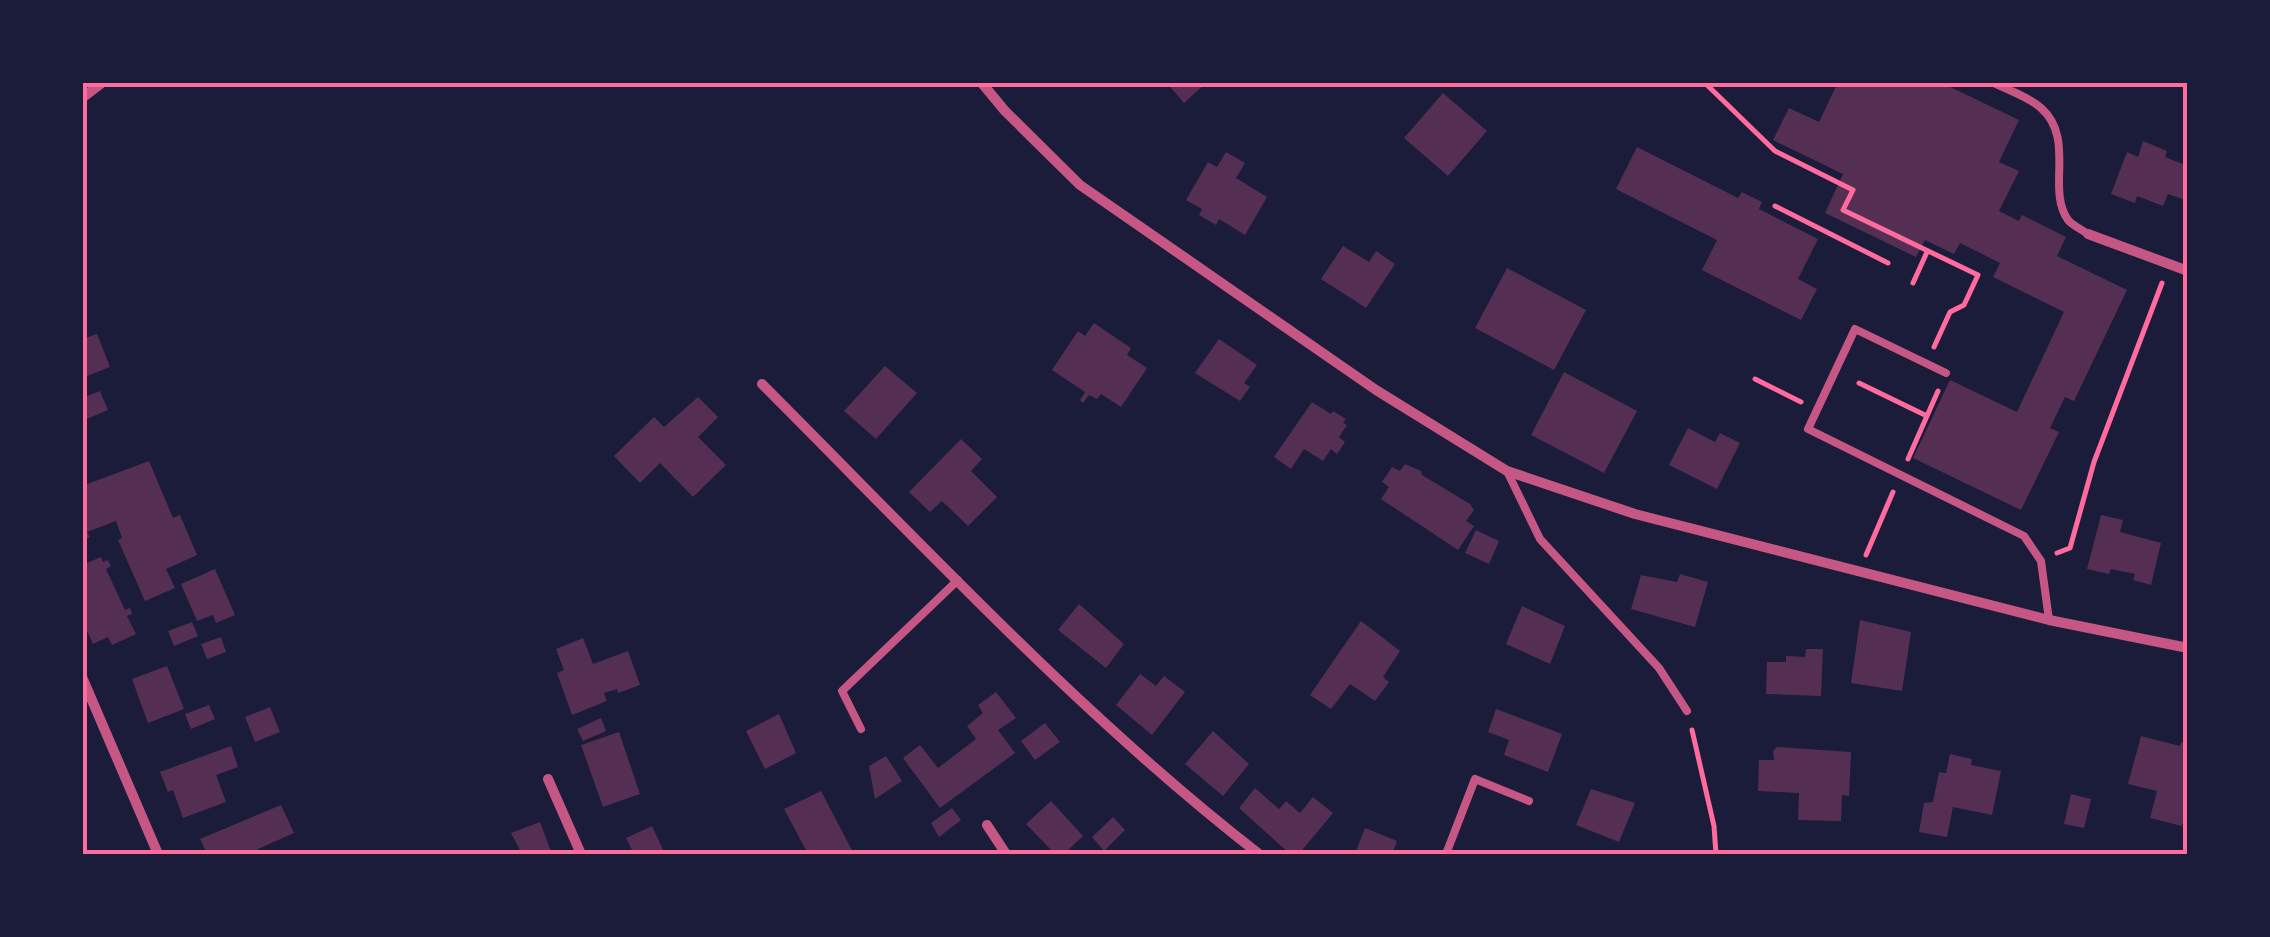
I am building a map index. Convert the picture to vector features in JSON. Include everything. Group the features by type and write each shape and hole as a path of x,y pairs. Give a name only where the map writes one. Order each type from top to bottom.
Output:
{"street":[{"path":"82,98 102,82"},
{"path":"981,82 1080,185 1376,390 1507,471 1636,514 2049,620 2188,648"},
{"path":"2088,234 2188,271"},
{"path":"762,384 958,580 1179,792 1258,854"},
{"path":"82,677 158,854"},
{"path":"548,779 582,854"},
{"path":"987,826 1006,854"}],"lane":[{"path":"1992,82 2041,108 2056,130 2061,154 2061,196 2068,220 2088,234"},
{"path":"1946,373 1856,329 1808,429 2024,536 2041,561 2049,620"},
{"path":"1507,471 1540,539 1659,668 1687,711"},
{"path":"861,729 842,690 958,580"},
{"path":"1446,854 1475,779 1529,801"}],"path":[{"path":"1704,82 1775,151 1853,190 1843,210 1978,276 1964,305 1950,312 1926,364"},
{"path":"1775,206 1888,262"},
{"path":"1913,283 1927,252"},
{"path":"2070,548 2094,462 2170,265"},
{"path":"1863,572 1868,546 1946,373"},
{"path":"1755,378 1817,410"},
{"path":"1859,383 1927,416"},
{"path":"1687,711 1714,826 1716,854"}],"building":[{"path":"1166,82 1207,82 1184,103"},
{"path":"1838,82 1940,82 2019,120 1999,162 2019,171 1999,211 2019,221 2022,215 2066,237 2057,256 2127,290 2074,401 2065,397 2050,428 2059,432 2021,510 1913,458 1950,380 2017,412 2064,312 1993,277 2000,263 1960,243 1954,254 1925,240 1916,257 1825,213 1843,174 1773,140 1789,108 1819,122"},
{"path":"1443,93 1487,131 1448,176 1404,138"},
{"path":"2143,141 2167,151 2165,157 2188,166 2188,201 2168,194 2163,206 2137,196 2135,203 2111,194 2127,152 2138,157"},
{"path":"1637,147 1738,198 1742,192 1762,202 1759,209 1818,239 1798,279 1817,289 1801,320 1702,270 1717,240 1616,189"},
{"path":"1226,152 1245,163 1236,178 1267,197 1245,235 1219,219 1216,225 1199,215 1202,209 1186,200 1208,162 1217,167"},
{"path":"1343,246 1369,262 1376,251 1395,264 1366,308 1321,279"},
{"path":"1507,268 1586,310 1554,370 1475,328"},
{"path":"1094,323 1131,348 1127,355 1147,368 1121,407 1101,394 1097,399 1089,395 1083,403 1080,400 1085,392 1052,370 1078,331 1085,336"},
{"path":"97,334 110,367 82,378 82,339"},
{"path":"1219,339 1257,365 1244,383 1250,387 1240,401 1195,373"},
{"path":"885,366 917,393 876,439 844,411"},
{"path":"1564,372 1637,411 1604,473 1531,435"},
{"path":"100,391 108,410 82,421 82,398"},
{"path":"698,397 718,417 698,437 726,465 693,497 660,463 640,483 614,456 654,417 664,427"},
{"path":"1312,402 1346,419 1343,423 1347,425 1339,437 1345,442 1337,454 1331,449 1323,461 1304,449 1291,469 1274,457"},
{"path":"1688,428 1715,442 1720,433 1740,443 1717,489 1669,465"},
{"path":"961,439 982,459 971,471 997,497 968,526 942,501 930,512 909,492"},
{"path":"149,461 173,518 180,515 197,555 166,569 175,588 145,601 118,540 122,538 116,521 87,532 90,537 82,540 82,486"},
{"path":"1405,464 1421,471 1474,510 1466,521 1474,526 1458,550 1381,499 1389,487 1382,482 1392,467 1400,471"},
{"path":"2101,515 2123,520 2120,532 2161,543 2151,585 2133,580 2135,574 2087,569"},
{"path":"1476,530 1499,541 1489,564 1465,553"},
{"path":"101,557 111,566 106,569 125,610 130,608 132,614 127,616 136,634 112,645 108,637 93,644 82,620 82,565"},
{"path":"215,569 235,615 216,623 213,615 197,621 181,584"},
{"path":"1680,574 1708,582 1695,627 1631,609 1641,575 1677,582"},
{"path":"1079,604 1124,644 1106,668 1058,630"},
{"path":"1522,606 1565,626 1550,664 1506,644"},
{"path":"1860,620 1911,632 1902,691 1851,683"},
{"path":"1361,621 1400,651 1383,677 1389,682 1375,701 1350,684 1331,709 1310,695"},
{"path":"192,622 198,636 174,646 168,631"},
{"path":"221,637 226,652 207,659 201,644"},
{"path":"583,638 593,664 628,651 640,685 618,693 617,689 604,693 607,701 572,715 557,673 564,670 556,649"},
{"path":"1806,649 1823,649 1821,696 1766,694 1767,662 1786,662 1786,656 1805,657"},
{"path":"167,666 184,709 148,723 132,679"},
{"path":"1140,674 1156,686 1164,676 1185,692 1152,735 1116,705"},
{"path":"996,692 1016,718 998,730 1015,753 940,808 903,758 920,745 938,768 976,739 967,726 983,713 978,705"},
{"path":"209,705 215,719 191,729 185,714"},
{"path":"270,707 280,732 255,742 245,717"},
{"path":"1496,709 1562,734 1548,772 1504,755 1509,740 1488,732"},
{"path":"779,714 796,753 765,769 746,731"},
{"path":"601,718 606,731 583,741 577,729"},
{"path":"1045,723 1060,742 1035,760 1021,741"},
{"path":"1213,731 1249,764 1223,796 1185,764"},
{"path":"619,732 640,794 603,807 581,745"},
{"path":"2141,736 2180,746 2181,742 2188,744 2188,803 2182,826 2150,818 2157,791 2128,784"},
{"path":"231,746 238,767 216,775 226,802 183,818 173,790 168,792 160,772"},
{"path":"1777,747 1851,752 1849,796 1842,795 1841,821 1798,820 1799,793 1758,791 1759,760 1774,760"},
{"path":"1950,754 1972,759 1971,765 2001,771 1992,815 1953,807 1947,837 1919,832 1924,803 1933,802 1939,772 1946,773"},
{"path":"886,756 902,781 875,799 869,766"},
{"path":"1255,788 1279,809 1286,801 1300,813 1313,797 1333,813 1299,854 1290,854 1239,808"},
{"path":"1591,789 1635,803 1619,842 1576,825"},
{"path":"821,791 854,854 808,854 784,809"},
{"path":"2071,794 2091,799 2084,828 2064,824"},
{"path":"1051,801 1083,836 1064,854 1055,854 1026,824"},
{"path":"281,805 294,833 258,849 261,854 207,854 200,839"},
{"path":"952,808 961,820 939,837 931,823"},
{"path":"1113,817 1125,830 1104,851 1092,837"},
{"path":"540,822 552,854 522,854 511,833"},
{"path":"652,826 665,854 634,854 626,838"},
{"path":"1365,828 1397,841 1392,854 1355,854"}]}
